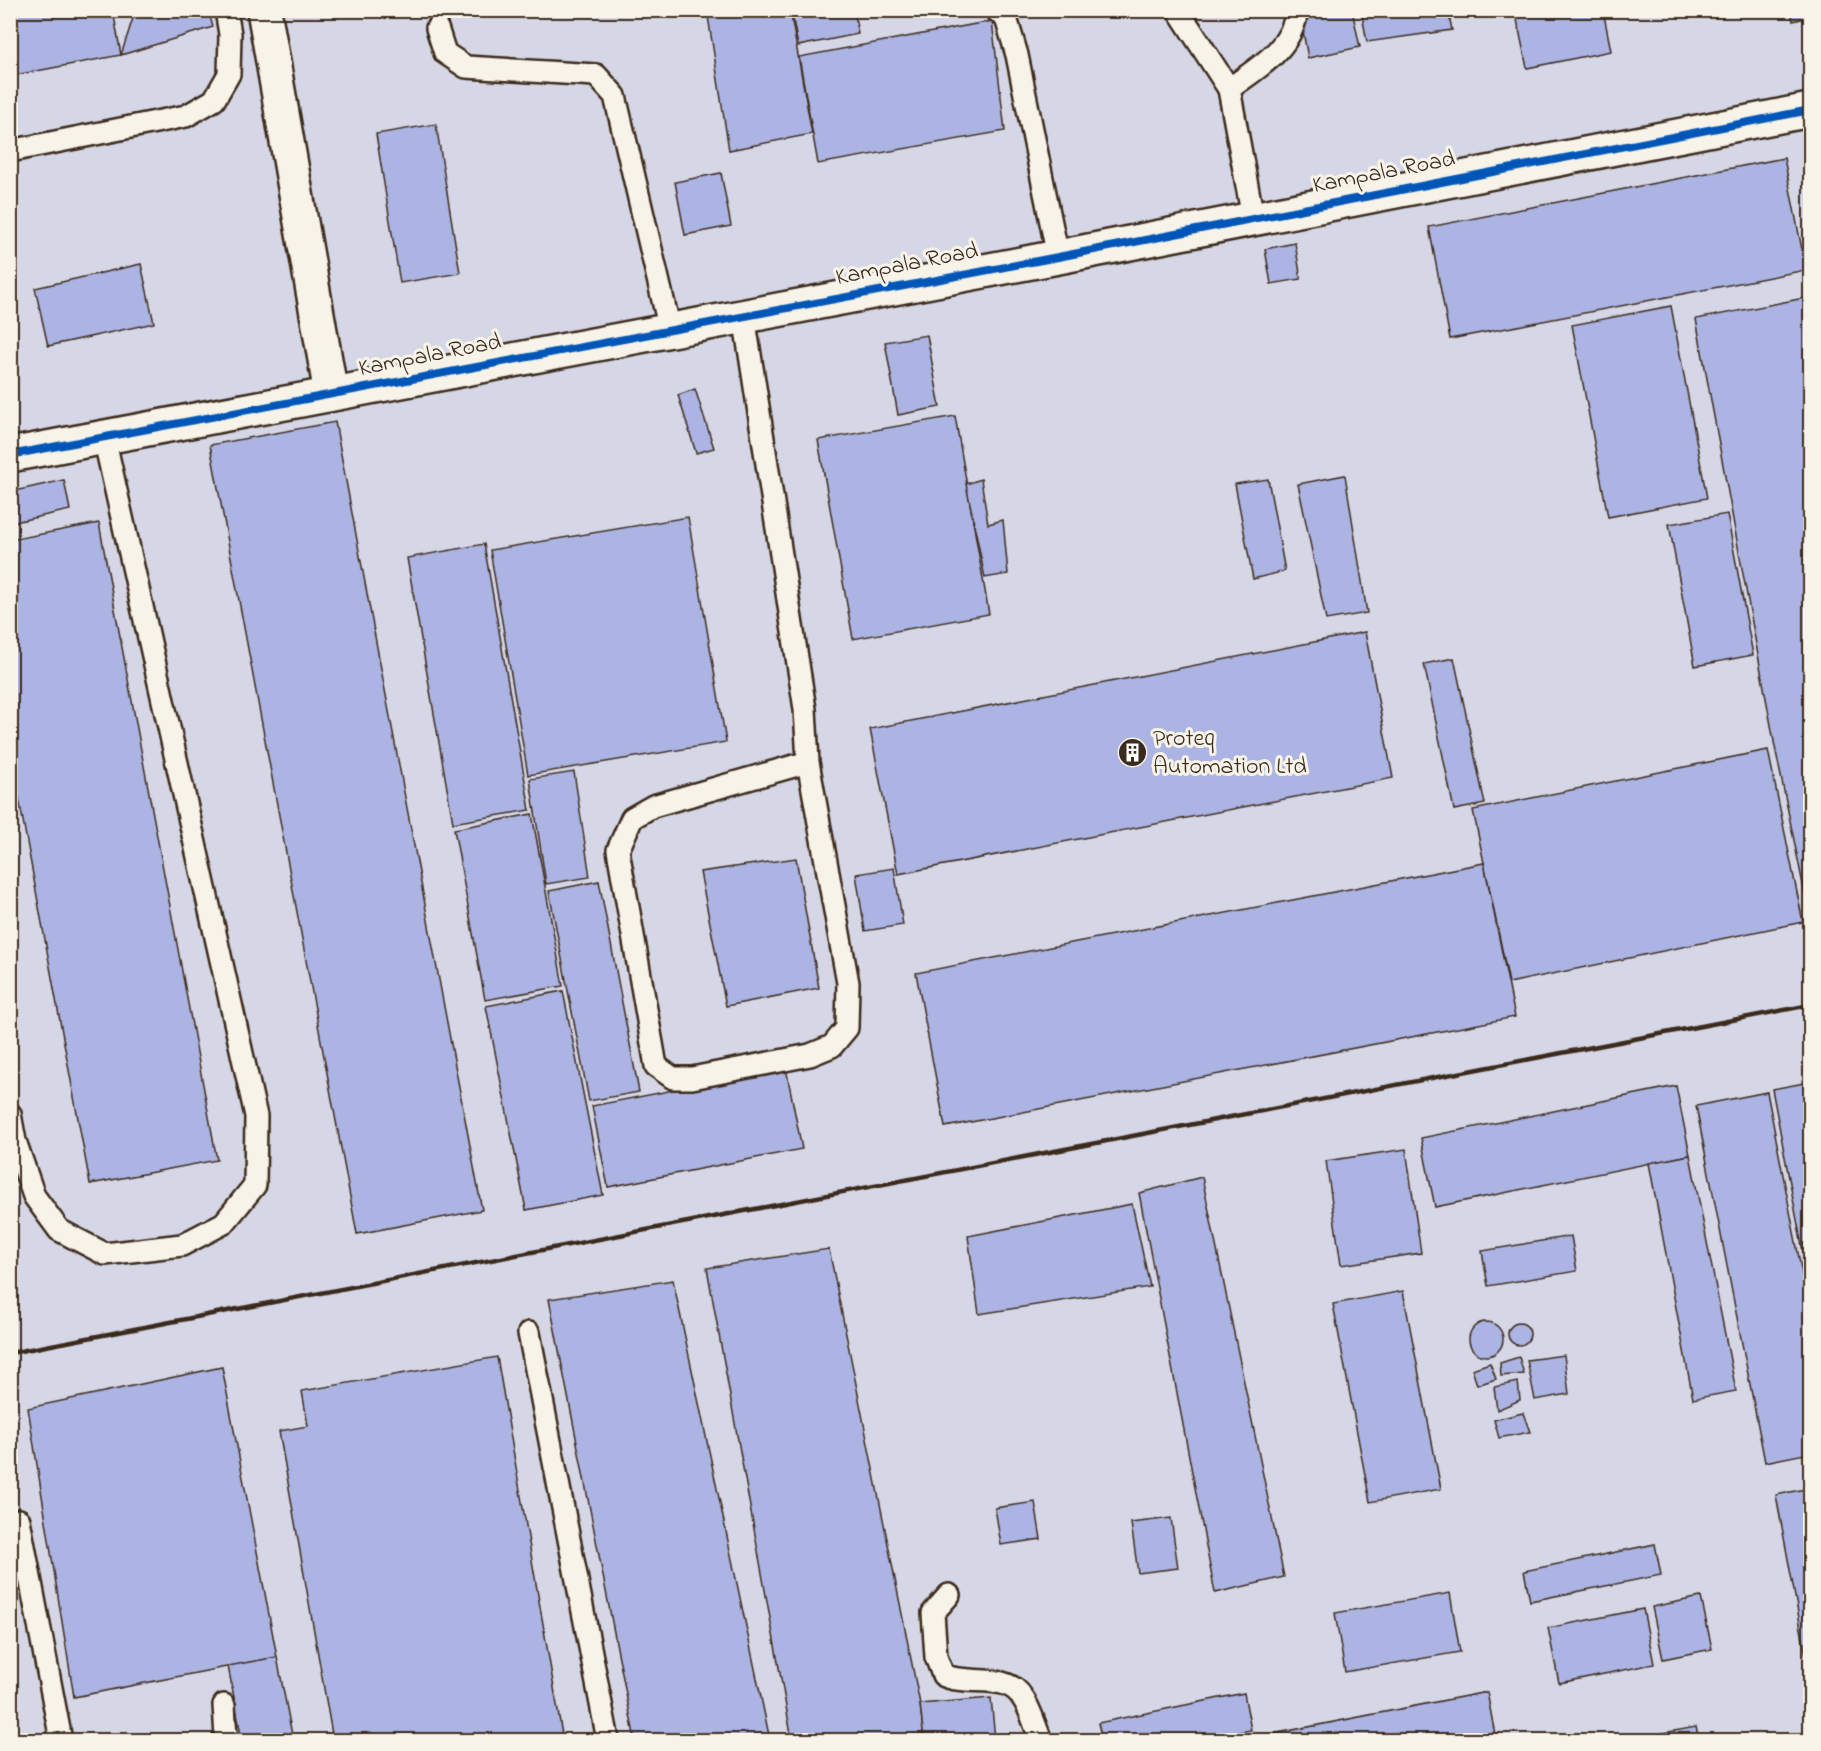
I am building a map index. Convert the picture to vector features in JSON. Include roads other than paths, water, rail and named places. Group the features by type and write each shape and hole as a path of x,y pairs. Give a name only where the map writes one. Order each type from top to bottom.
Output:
{"street":[{"path":"264,10 331,394"},
{"name":"Kampala Road","path":"10,455 1058,257 1810,110"}],"lane":[{"path":"10,151 186,116 214,100 229,74 230,34 226,10"},
{"path":"996,10 1006,18 1017,55 1058,257"},
{"path":"1178,10 1229,89 1253,218"},
{"path":"1229,89 1285,45 1295,26 1297,10"},
{"path":"437,28 444,52 466,67 596,75 615,96 670,330"},
{"path":"744,316 805,709 808,762 848,983 847,1028 832,1046 810,1055 692,1078 673,1078 656,1066 618,850 632,818 652,806 808,762"},
{"path":"10,1114 15,1141 34,1196 59,1230 105,1254 182,1245 224,1223 255,1185 256,1116 104,437"},
{"path":"529,1333 608,1740"},
{"path":"19,1520 61,1740"},
{"path":"949,1595 933,1613 936,1657 943,1675 967,1682 1000,1682 1022,1695 1041,1740"},
{"path":"223,1740 226,1737 224,1705"}],"railway":[{"path":"10,1353 1810,1005"}],"place":[{"name":"Proteq Automation Ltd","path":"1132,753"}]}
